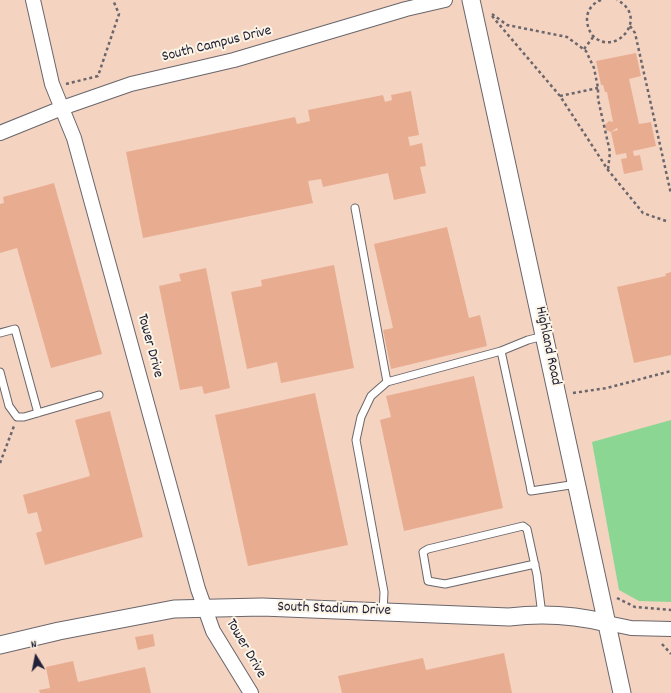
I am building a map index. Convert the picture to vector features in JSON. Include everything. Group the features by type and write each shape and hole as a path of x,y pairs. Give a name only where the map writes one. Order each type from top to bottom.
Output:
{"street":[{"name":"Tower Drive","path":"32,0 52,84 74,138 197,583 213,630 251,693"},
{"name":"South Campus Drive","path":"0,133 62,108 131,84 234,60 406,9 445,0"},
{"name":"Highland Road","path":"471,0 622,693"},
{"name":"South Stadium Drive","path":"0,644 174,609 262,607 509,617 582,617 668,635"}],"lane":[{"path":"355,208 387,382"},
{"path":"0,333 15,329 38,413"},
{"path":"383,612 384,592 356,440 361,417 371,396 387,382 501,351 528,340 544,336"},
{"path":"501,351 531,491 577,484"},
{"path":"0,372 9,406 17,417 24,417 100,395"},
{"path":"535,564 445,584 434,583 428,580 423,552 428,549 523,526 527,529 535,564 542,616"}],"path":[{"path":"65,84 98,76 119,14 113,0"},
{"path":"601,0 594,4 588,15 588,26 594,36 605,42 616,40 626,34 630,26 629,11 626,6 617,0"},
{"path":"608,170 610,152 598,99 598,88 594,68 586,51 567,37 507,25 488,12 560,96 608,170 643,213 666,221"},
{"path":"630,26 635,33 671,194"},
{"path":"584,49 594,36"},
{"path":"560,96 598,88"},
{"path":"573,393 607,388 671,371"},
{"path":"0,463 12,431"},
{"path":"618,599 635,607 671,610"},
{"path":"668,635 659,640 671,654"}],"shaded area":[{"path":"0,0 671,0 671,693 0,693"}],"green space":[{"path":"671,420 671,602 639,601 619,590 592,442"}],"building":[{"path":"636,53 641,76 629,79 639,124 651,122 656,146 633,151 634,156 640,155 643,170 624,174 621,159 627,158 626,153 616,155 611,132 606,130 605,125 609,121 613,122 607,92 605,92 603,85 601,85 596,61"},
{"path":"411,91 419,135 408,137 410,146 422,143 426,166 420,167 426,193 394,200 388,173 323,187 321,179 308,181 313,203 143,238 126,152 295,117 297,124 310,121 308,110 383,95 385,102 392,100 391,95"},
{"path":"54,183 102,354 51,368 17,248 0,253 0,204 4,203 3,197"},
{"path":"447,227 469,318 480,315 487,346 391,369 383,330 393,328 374,244"},
{"path":"334,265 354,368 281,383 277,362 247,369 231,292 262,286 261,280"},
{"path":"206,268 230,388 204,394 202,386 180,390 159,286 181,281 179,274"},
{"path":"671,272 671,355 634,363 617,287 666,276 665,274"},
{"path":"474,376 503,508 404,531 380,420 391,417 386,396"},
{"path":"315,393 348,545 248,566 215,415"},
{"path":"110,411 143,537 45,565 36,533 42,531 37,512 28,514 23,495 90,476 75,420"},
{"path":"153,634 155,646 138,650 135,637"},
{"path":"504,653 512,693 342,693 338,676 423,658 426,670"},
{"path":"73,661 78,682 145,667 151,693 40,693 39,690 50,688 46,667"}]}
